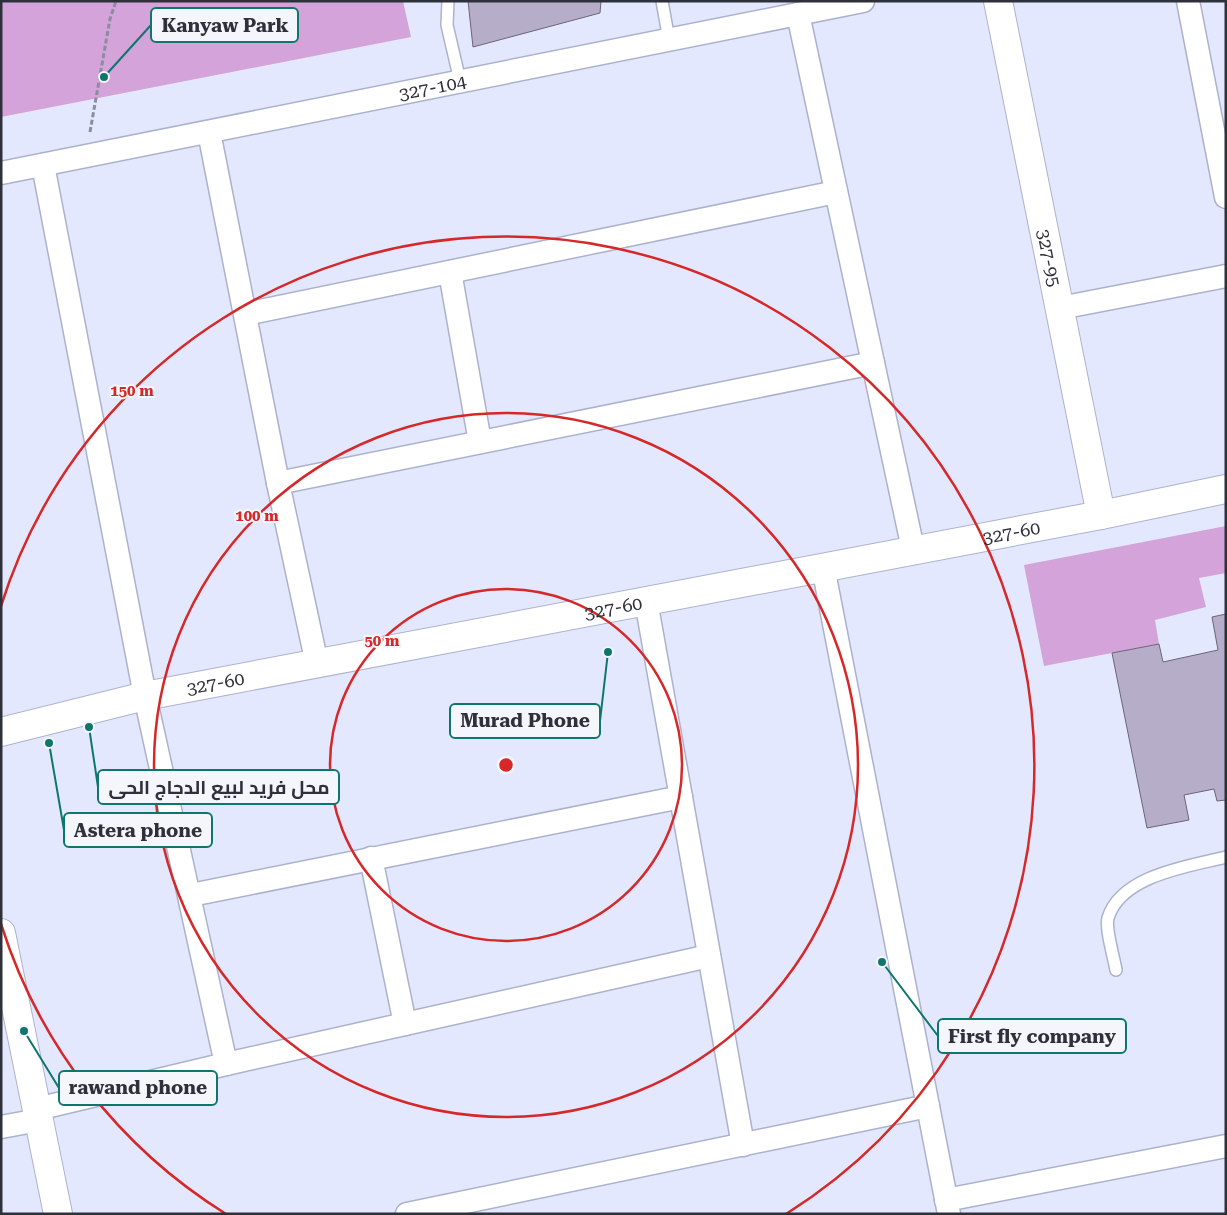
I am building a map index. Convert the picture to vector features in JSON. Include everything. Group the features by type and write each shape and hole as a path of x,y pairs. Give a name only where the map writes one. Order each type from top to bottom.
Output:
{"street":[{"name":"327-104","path":"1,173 864,1"},
{"name":"327-95","path":"998,1 1101,515"},
{"path":"1188,1 1217,101 1226,197"},
{"path":"798,14 913,550"},
{"path":"209,132 278,483 317,664"},
{"path":"43,165 145,696 226,1064"},
{"path":"246,314 836,192"},
{"path":"450,272 480,442"},
{"path":"1060,308 1226,276"},
{"path":"278,483 873,363"},
{"name":"327-60","path":"1,732 145,696 1101,515 1226,489"},
{"path":"823,567 948,1207 1226,1146"},
{"path":"646,601 743,1144"},
{"path":"190,894 681,797"},
{"path":"371,858 405,1024"},
{"path":"2,942 58,1214"},
{"path":"1,1128 38,1115 226,1064 709,956"},
{"path":"407,1214 928,1106"}],"lane":[{"path":"448,1 447,25 460,81"},
{"path":"662,1 669,40"},
{"path":"1116,970 1108,919 1116,903 1136,885 1156,874 1226,857"}],"path":[{"path":"89,155 91,123 110,19 116,1"}],"shaded area":[{"path":"1,1 403,1 411,37 1,117"},
{"path":"1226,526 1226,573 1199,578 1206,607 1155,620 1159,644 1044,666 1024,565"}],"building":[{"path":"468,1 601,1 600,13 473,47"},
{"path":"1226,614 1226,800 1217,801 1214,789 1184,795 1189,820 1147,828 1112,653 1159,644 1163,662 1218,650 1212,617"}],"place":[{"name":"Kanyaw Park","path":"104,77"},
{"name":"Murad Phone","path":"608,652"},
{"name":"محل فريد لبيع الدجاج الحى","path":"89,727"},
{"name":"Astera phone","path":"49,743"},
{"name":"First fly company","path":"882,962"},
{"name":"rawand phone","path":"24,1031"}]}
